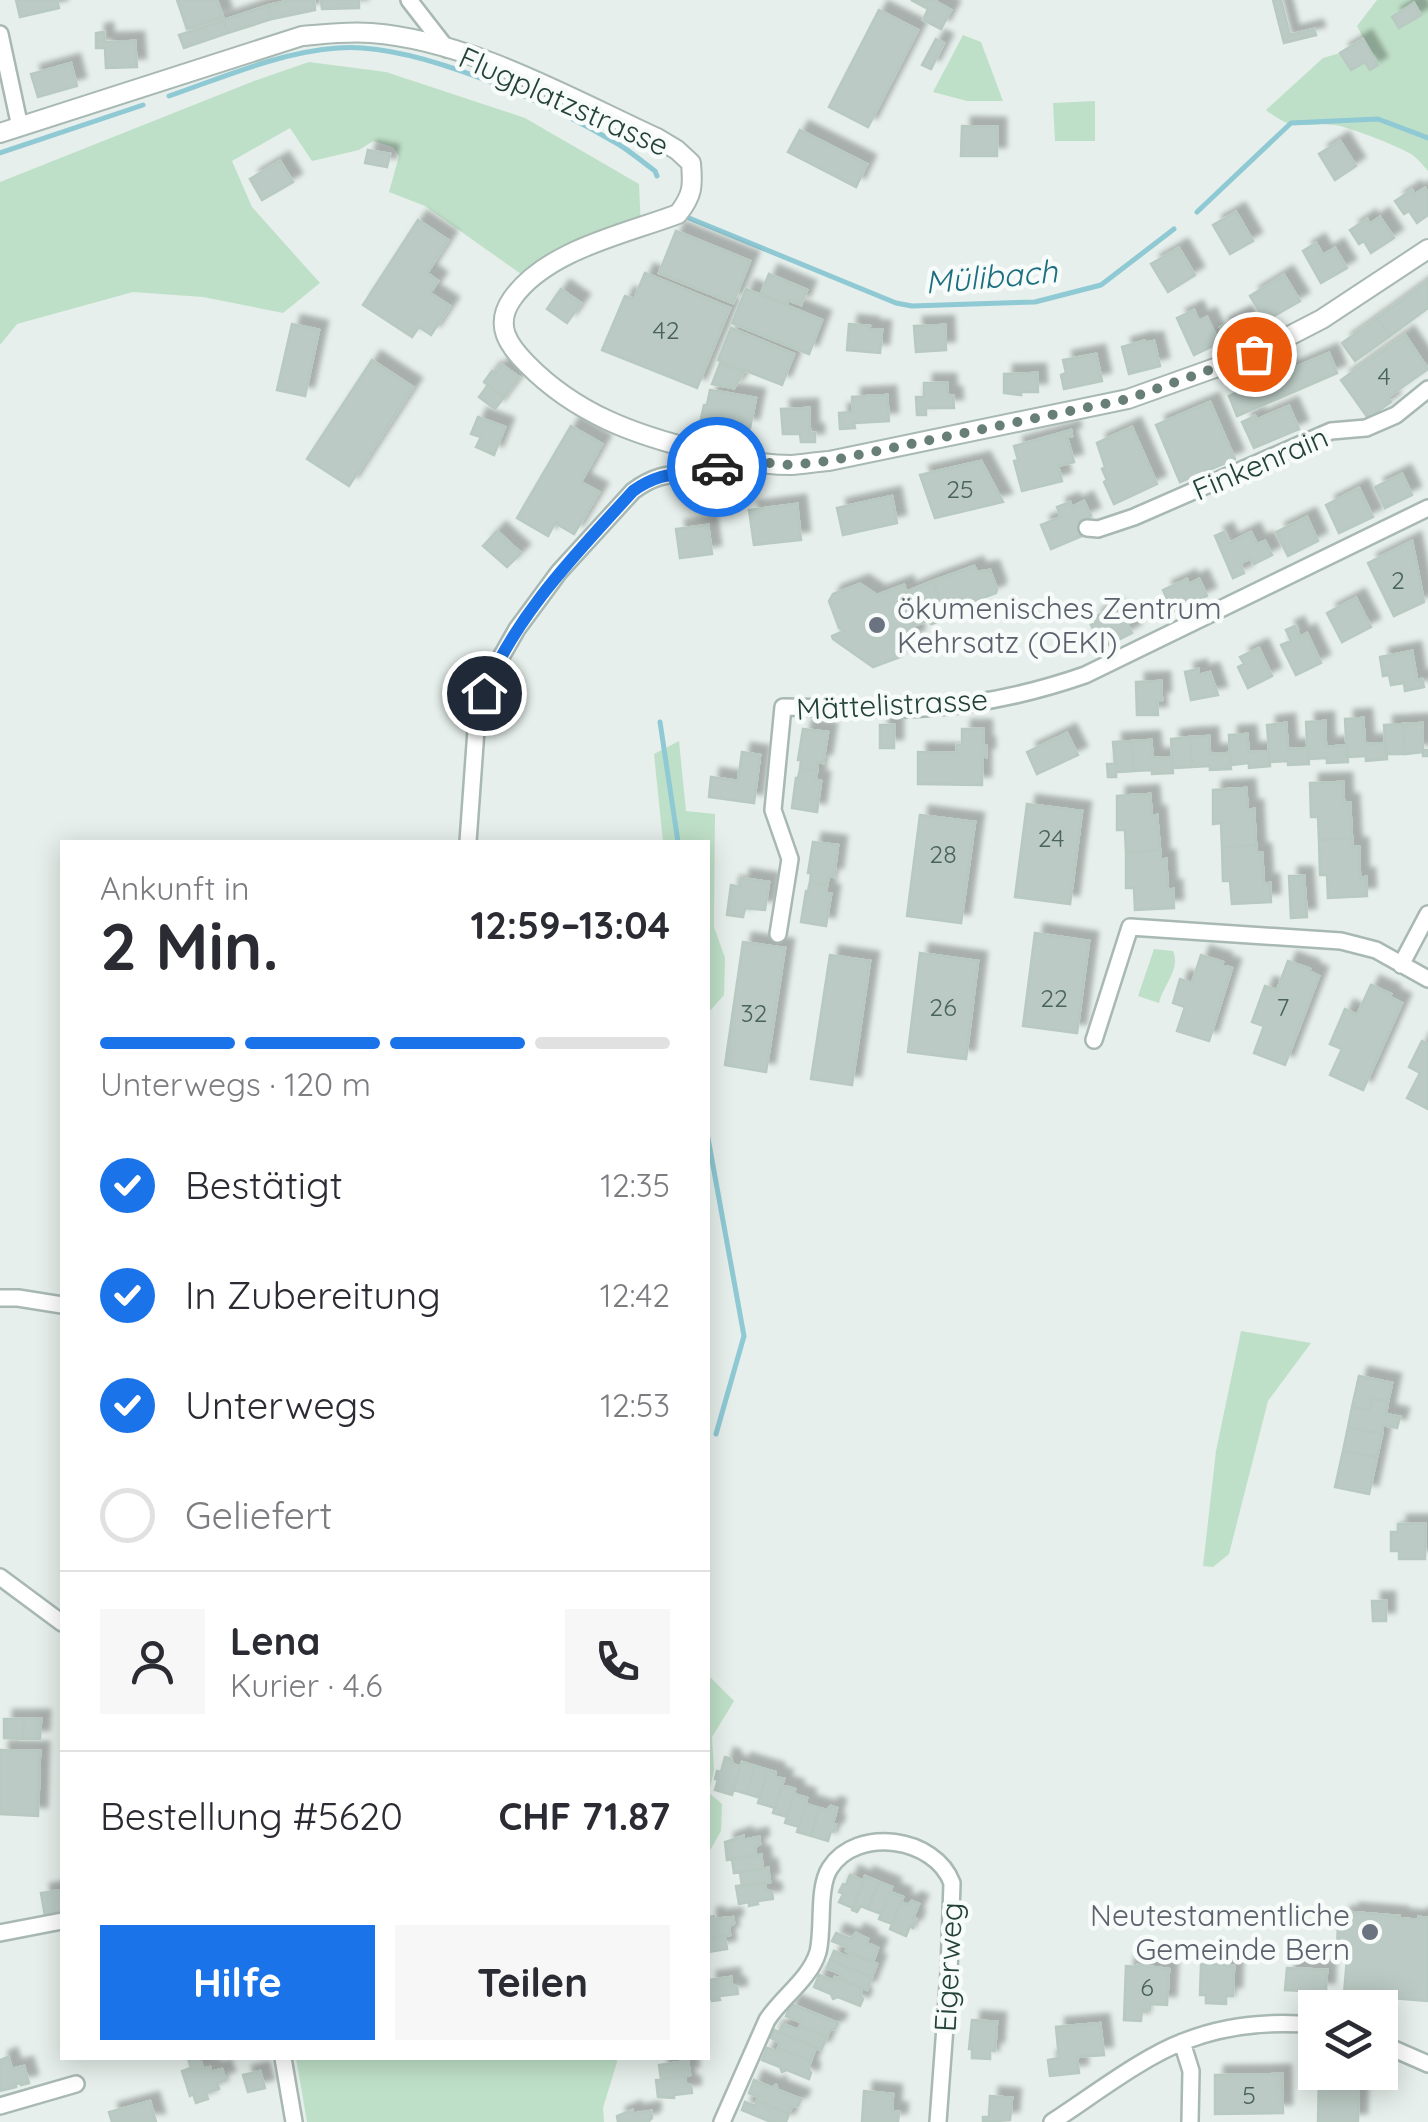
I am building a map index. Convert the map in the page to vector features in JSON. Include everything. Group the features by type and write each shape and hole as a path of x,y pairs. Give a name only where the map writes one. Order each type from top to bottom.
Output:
{"street":[{"path":"408,0 447,49"},
{"name":"Flugplatzstrasse","path":"0,133 302,36 338,32 412,39 505,68 677,150 691,164 693,186 678,214 578,248 528,280 504,314 503,331 513,350 563,397 609,423 653,440 737,460 790,465 829,461 1128,399 1254,354 1322,320 1428,249"},
{"path":"0,34 20,126"},
{"name":"Finkenrain","path":"1087,528 1098,529 1134,517 1331,430 1366,428 1396,414 1428,389"},
{"path":"468,840 476,730 484,693 517,629 560,572 633,491 663,475 712,469 737,460"},
{"name":"Mättelistrasse","path":"778,934 790,859 773,810 783,707 920,709 996,700 1085,676 1428,508"},
{"path":"1401,965 1428,914"},
{"path":"1094,1040 1130,927 1341,941 1376,950 1428,979"},
{"path":"0,1298 60,1305"},
{"path":"0,1577 60,1622"},
{"name":"Eigerweg","path":"722,2122 767,2020 808,1973 818,1952 826,1875 832,1864 853,1848 897,1843 932,1856 948,1872 952,1883 950,1972 938,2122"},
{"path":"0,1932 60,1921"},
{"path":"1052,2122 1182,2042 1252,2025 1298,2025"},
{"path":"1182,2042 1191,2071 1190,2122"},
{"path":"1398,2052 1428,2064"},
{"path":"283,2060 294,2122"},
{"path":"0,2106 76,2084"}],"green space":[{"path":"1377,0 1428,0 1428,171 1411,154 1373,137 1335,125 1292,124 1266,110 1323,58 1340,53 1351,70 1365,62 1370,70 1378,66 1357,26"},
{"path":"963,35 981,42 1003,101 967,101 933,92"},
{"path":"309,62 386,72 525,118 639,184 641,229 528,279 425,206 389,192 399,156 393,147 373,141 359,150 312,161 290,128 232,161 252,207 320,283 283,313 203,297 133,292 17,324 0,345 0,182"},
{"path":"1095,101 1095,141 1055,141 1053,103"},
{"path":"679,741 686,811 715,814 714,927 725,958 724,995 710,1011 710,840 663,840 654,754"},
{"path":"1154,949 1173,951 1175,958 1159,1003 1138,996"},
{"path":"1241,1331 1311,1343 1268,1401 1229,1554 1213,1567 1203,1566 1216,1451"},
{"path":"710,1677 734,1701 712,1737 714,1770 710,1788"},
{"path":"710,1794 722,1804 721,1831 710,1850"},
{"path":"296,2060 617,2062 603,2108 604,2122 307,2122"}],"building":[{"path":"16,0 57,0 59,8 20,17"},
{"path":"177,0 217,0 223,17 187,29"},
{"path":"314,0 315,10 272,19 269,5"},
{"path":"321,0 359,0 359,8 322,9"},
{"path":"911,0 933,0 951,10 941,29 923,20 928,9"},
{"path":"1273,0 1281,0 1290,35 1314,29 1316,35 1284,43"},
{"path":"1414,3 1421,15 1399,28 1392,17"},
{"path":"269,5 272,19 228,33 224,20"},
{"path":"879,10 918,30 868,127 829,107"},
{"path":"224,20 228,33 184,48 179,35"},
{"path":"104,32 105,42 135,41 137,67 106,68 105,48 96,48 96,33"},
{"path":"936,39 944,43 931,69 922,65"},
{"path":"1363,39 1378,65 1370,70 1365,62 1351,70 1340,53"},
{"path":"71,63 77,86 38,97 31,74"},
{"path":"962,126 997,127 997,156 961,156"},
{"path":"800,130 867,164 856,187 788,152"},
{"path":"1340,141 1356,166 1335,180 1319,154"},
{"path":"368,150 390,154 387,167 365,163"},
{"path":"280,161 293,182 262,200 250,179"},
{"path":"1425,188 1428,215 1417,223 1395,201 1412,190 1415,194"},
{"path":"1236,212 1253,241 1230,254 1213,225"},
{"path":"1380,217 1394,238 1371,253 1350,230 1367,219 1370,224"},
{"path":"418,220 448,240 427,273 438,281 430,293 450,306 431,335 419,327 412,337 363,305"},
{"path":"676,231 750,261 733,303 659,273"},
{"path":"1316,243 1323,255 1335,248 1347,268 1321,283 1303,251"},
{"path":"1179,248 1195,275 1168,292 1151,264"},
{"path":"645,273 730,308 697,388 602,350 625,296 634,299"},
{"path":"769,274 807,290 801,305 788,300 787,304 761,293"},
{"path":"1284,275 1300,301 1265,321 1250,296"},
{"path":"1428,281 1428,308 1390,336 1377,318"},
{"path":"561,289 581,303 567,323 547,309"},
{"path":"746,289 822,320 809,354 732,323"},
{"path":"1194,310 1199,321 1207,317 1219,343 1194,355 1177,318"},
{"path":"1243,315 1248,325 1226,337 1220,327"},
{"path":"1377,318 1390,336 1355,361 1342,343"},
{"path":"292,324 319,330 305,396 277,390"},
{"path":"849,324 882,330 880,353 847,350"},
{"path":"945,325 946,350 916,352 914,326"},
{"path":"731,328 794,354 782,385 718,360"},
{"path":"1405,335 1428,369 1388,397 1391,402 1368,418 1341,380"},
{"path":"1154,341 1160,366 1129,374 1122,347"},
{"path":"1329,353 1337,373 1277,399 1268,379"},
{"path":"1096,354 1102,381 1064,389 1063,360"},
{"path":"372,360 413,387 349,486 307,459"},
{"path":"720,363 744,372 734,388 712,384"},
{"path":"502,365 519,377 504,397 484,382"},
{"path":"1037,373 1038,392 1004,393 1004,374"},
{"path":"1268,379 1277,399 1237,416 1229,396"},
{"path":"924,383 947,383 954,408 926,408 926,415 917,415 916,397 924,397"},
{"path":"488,385 504,397 495,409 479,397"},
{"path":"710,390 756,398 750,428 728,423 726,432 705,428 707,420 701,419"},
{"path":"887,395 889,421 854,423 855,428 840,429 839,413 853,412 852,397"},
{"path":"1210,402 1235,459 1180,482 1156,425"},
{"path":"1289,406 1299,429 1254,448 1242,422"},
{"path":"809,408 810,433 815,433 815,442 801,442 800,434 783,434 781,409"},
{"path":"478,417 505,427 494,455 476,447 481,437 471,434"},
{"path":"571,426 602,444 581,482 599,492 574,534 555,523 548,536 517,518"},
{"path":"1132,427 1157,484 1114,504 1104,482 1105,467 1097,443"},
{"path":"1071,430 1072,436 1067,437 1074,462 1058,466 1062,481 1022,491 1014,446"},
{"path":"981,461 1003,502 935,518 920,475"},
{"path":"1402,474 1412,495 1385,508 1375,487"},
{"path":"1359,488 1373,517 1339,533 1326,505"},
{"path":"892,496 897,523 843,535 837,508"},
{"path":"1084,501 1091,516 1078,522 1084,535 1051,549 1041,525 1061,517 1057,507 1070,502 1072,507"},
{"path":"797,504 801,540 754,545 749,510"},
{"path":"1307,517 1318,541 1288,556 1276,532"},
{"path":"708,525 712,554 680,558 676,529"},
{"path":"497,531 521,553 507,567 483,546"},
{"path":"1224,532 1229,543 1251,532 1257,544 1265,541 1272,555 1254,564 1251,558 1240,564 1244,573 1233,578 1215,536"},
{"path":"1412,541 1424,602 1394,616 1368,563"},
{"path":"974,566 977,572 990,570 996,593 945,612 933,581"},
{"path":"1187,579 1189,584 1199,579 1207,596 1173,612 1163,590"},
{"name":"ökumenisches Zentrum Kehrsatz (OEKI)","path":"933,581 947,619 913,626 916,638 902,645 903,656 873,667 833,639 832,636 844,631 839,628 829,601 833,594 860,584 877,595 904,585 906,592"},
{"path":"1356,598 1371,627 1342,642 1327,613"},
{"path":"1113,608 1116,613 1121,611 1132,633 1102,648 1091,625 1096,623 1093,618"},
{"path":"1295,626 1300,637 1307,633 1321,663 1296,675 1281,645 1291,641 1286,630"},
{"path":"1259,648 1272,676 1248,688 1238,667 1244,664 1240,657"},
{"path":"1412,651 1417,680 1422,679 1424,687 1405,691 1404,683 1391,685 1389,675 1383,676 1380,657"},
{"path":"1198,669 1199,675 1210,672 1218,695 1191,700 1185,672"},
{"path":"1161,681 1158,715 1137,715 1136,682"},
{"path":"1363,718 1365,744 1386,743 1387,759 1366,761 1366,756 1347,757 1345,719"},
{"path":"1325,721 1326,747 1347,745 1348,762 1308,759 1306,722"},
{"path":"1286,723 1288,749 1308,748 1309,764 1270,762 1267,725"},
{"path":"1422,723 1423,750 1428,750 1428,756 1423,756 1423,752 1405,754 1403,724"},
{"path":"1403,724 1405,754 1386,754 1384,725"},
{"path":"880,725 894,725 894,748 880,748"},
{"path":"803,729 828,732 823,763 818,762 817,771 800,769"},
{"path":"962,729 983,729 986,757 982,756 982,785 918,784 918,752 957,753 957,745 962,745"},
{"path":"1067,733 1078,755 1037,774 1027,752"},
{"path":"1247,734 1249,752 1269,751 1270,766 1230,765 1229,735"},
{"path":"1209,736 1210,754 1230,753 1231,769 1192,767 1190,737"},
{"path":"1190,737 1192,767 1173,768 1171,739"},
{"path":"1151,740 1153,758 1172,757 1173,773 1134,771 1132,741"},
{"path":"1132,741 1134,771 1116,772 1116,777 1108,777 1107,764 1115,764 1113,742"},
{"path":"742,752 760,755 754,803 709,797 711,777 738,781"},
{"path":"800,769 817,771 816,780 821,781 817,812 792,808"},
{"path":"1343,782 1344,803 1350,803 1352,838 1319,840 1318,817 1311,817 1310,783"},
{"path":"1246,788 1248,810 1254,809 1256,845 1222,847 1221,823 1213,824 1213,790"},
{"path":"1150,794 1152,816 1157,815 1160,850 1126,853 1125,830 1117,830 1117,796"},
{"path":"1027,804 1082,811 1070,904 1015,897"},
{"path":"920,815 975,822 961,923 907,916"},
{"path":"1352,838 1353,847 1359,847 1360,878 1366,877 1367,896 1328,898 1327,875 1320,875 1319,840"},
{"path":"813,842 838,845 834,877 829,876 827,885 810,882"},
{"path":"1256,845 1257,853 1262,853 1264,884 1270,883 1271,902 1232,904 1230,881 1223,881 1222,847"},
{"path":"1160,850 1160,860 1166,859 1168,890 1173,889 1174,908 1135,910 1134,888 1126,888 1126,853"},
{"path":"1289,876 1304,876 1307,917 1291,918"},
{"path":"741,878 769,882 765,910 745,908 743,917 727,915 731,885 740,887"},
{"path":"810,882 827,885 826,894 831,894 826,926 801,922"},
{"path":"1035,933 1089,941 1077,1033 1023,1026"},
{"path":"743,942 785,948 766,1072 725,1065"},
{"path":"920,953 978,961 966,1059 908,1052"},
{"path":"830,955 870,961 852,1085 811,1079"},
{"path":"1201,955 1232,968 1209,1041 1177,1031 1185,1007 1173,1003 1180,979 1192,983"},
{"path":"1288,961 1319,976 1285,1065 1254,1053 1264,1026 1252,1022 1265,986 1277,990"},
{"path":"1371,985 1402,1003 1363,1090 1330,1075 1342,1049 1330,1044 1345,1009 1357,1015"},
{"path":"1422,1041 1428,1044 1428,1109 1407,1098 1420,1073 1409,1067"},
{"path":"1359,1376 1392,1383 1388,1402 1372,1398 1369,1410 1352,1407"},
{"path":"1372,1398 1388,1402 1386,1414 1400,1417 1397,1428 1383,1425 1382,1434 1348,1427 1352,1407 1369,1410"},
{"path":"1348,1427 1382,1434 1377,1457 1343,1451"},
{"path":"1343,1451 1377,1457 1369,1494 1335,1487"},
{"path":"1398,1524 1425,1524 1425,1559 1399,1559 1399,1551 1391,1551 1391,1532 1398,1532"},
{"path":"1372,1601 1386,1601 1386,1621 1373,1621"},
{"path":"4,1719 24,1719 23,1739 4,1738"},
{"path":"24,1719 41,1719 40,1739 23,1739"},
{"path":"0,1750 40,1751 38,1816 0,1814"},
{"path":"725,1757 740,1767 732,1795 715,1790 717,1771 721,1772"},
{"path":"742,1762 755,1766 747,1794 733,1790"},
{"path":"755,1766 768,1770 760,1798 747,1794"},
{"path":"768,1770 784,1779 775,1808 758,1803"},
{"path":"782,1785 795,1789 787,1817 773,1813"},
{"path":"794,1794 807,1798 799,1827 785,1823"},
{"path":"806,1804 819,1808 811,1836 797,1832"},
{"path":"831,1806 837,1808 833,1823 836,1824 828,1841 811,1836 819,1808 827,1810"},
{"path":"743,1836 743,1840 759,1837 756,1855 727,1860 725,1842"},
{"path":"761,1855 763,1869 734,1873 732,1859"},
{"path":"768,1868 770,1882 742,1886 740,1872"},
{"path":"850,1875 864,1881 853,1908 839,1902 843,1894 839,1892"},
{"path":"865,1876 879,1882 868,1909 861,1906 857,1912 852,1910"},
{"path":"765,1882 773,1899 749,1906 749,1902 739,1904 736,1886"},
{"path":"879,1882 892,1887 881,1914 868,1909"},
{"path":"60,1890 60,1913 45,1916 41,1893"},
{"path":"890,1892 903,1897 892,1924 879,1919"},
{"path":"912,1901 919,1904 913,1928 910,1926 906,1936 890,1929 901,1902 908,1905"},
{"path":"1350,1912 1428,1918 1428,2001 1398,1998 1398,1990 1344,1990 1347,1958 1339,1957 1338,1926 1342,1915 1350,1916"},
{"path":"710,1917 733,1917 730,1935 710,1938"},
{"path":"836,1933 851,1939 856,1933 868,1939 867,1943 878,1948 873,1962 832,1941"},
{"path":"725,1935 727,1949 710,1952 710,1938"},
{"path":"834,1951 877,1964 872,1977 830,1960"},
{"path":"830,1960 872,1977 867,1990 839,1979 841,1974 827,1968"},
{"path":"1201,1964 1234,1966 1233,1996 1226,1996 1226,2004 1206,2003 1206,1995 1200,1995"},
{"path":"1126,1966 1169,1969 1167,2005 1150,2004 1150,2010 1142,2009 1141,2021 1124,2020"},
{"path":"1287,1968 1327,1970 1326,1990 1285,1990"},
{"path":"819,1975 862,1988 860,2006 838,1997 833,1999 831,1994 814,1987"},
{"path":"731,1977 738,1994 719,1996 720,2000 712,2001 710,1980"},
{"path":"791,2004 838,2023 827,2037 786,2016"},
{"path":"972,2020 997,2022 995,2051 990,2050 990,2059 972,2058"},
{"path":"1100,2023 1104,2055 1077,2057 1079,2073 1050,2076 1048,2060 1059,2058 1056,2027"},
{"path":"783,2024 827,2037 821,2050 779,2032"},
{"path":"774,2030 816,2047 811,2061 778,2048 780,2043 771,2038"},
{"path":"767,2048 778,2048 811,2061 809,2079 787,2070 782,2072 780,2067 762,2060"},
{"path":"8,2057 12,2069 24,2066 29,2083 0,2091 0,2060"},
{"path":"189,2060 201,2060 203,2069 222,2069 226,2080 217,2083 219,2089 206,2093 208,2099 196,2103 182,2071 191,2068"},
{"path":"688,2061 690,2075 661,2079 659,2065"},
{"path":"260,2071 265,2088 248,2092 243,2075"},
{"path":"1282,2074 1283,2113 1215,2114 1215,2075"},
{"path":"685,2076 692,2093 658,2097 656,2080"},
{"path":"754,2080 772,2088 776,2085 778,2090 801,2099 798,2106 792,2106 789,2114 757,2101 758,2097 749,2093"},
{"path":"1319,2090 1359,2090 1358,2122 1318,2122"},
{"path":"864,2091 893,2094 892,2111 899,2112 898,2122 862,2122"},
{"path":"990,2096 1012,2098 1010,2120 983,2122 983,2117 989,2117"},
{"path":"150,2101 156,2122 112,2122 109,2112"},
{"path":"757,2101 789,2114 786,2122 771,2122 742,2110 745,2102 755,2106"},
{"path":"632,2110 632,2114 651,2111 652,2118 648,2122 618,2122 617,2116"}],"waterway":[{"path":"169,96 252,66 316,50 370,49 443,65 520,94 618,144 657,176"},
{"path":"0,153 143,105"},
{"name":"Mülibach","path":"1197,212 1291,123 1378,119 1428,138"},
{"name":"Mülibach","path":"689,218 896,303 912,306 1035,302 1101,285 1174,229"},
{"path":"660,722 678,840"},
{"path":"710,1149 744,1336 716,1434"}],"way so far":[{"path":"717,467 737,460 790,465 829,461 1128,399 1254,354"}],"place":[{"name":"ökumenisches Zentrum Kehrsatz (OEKI)","path":"877,625"},
{"name":"Neutestamentliche Gemeinde Bern","path":"1370,1932"}],"route":[{"path":"484,693 517,629 560,572 633,491 663,475 717,467"}]}
